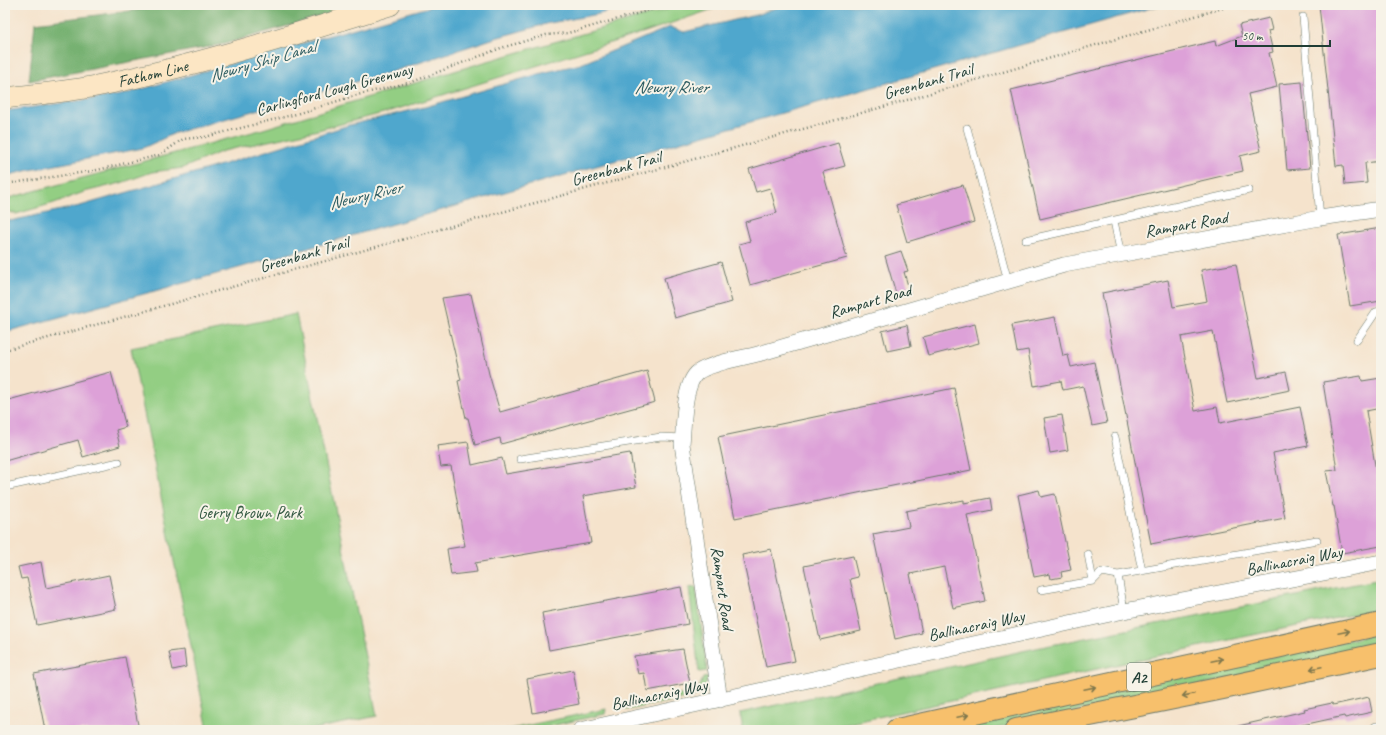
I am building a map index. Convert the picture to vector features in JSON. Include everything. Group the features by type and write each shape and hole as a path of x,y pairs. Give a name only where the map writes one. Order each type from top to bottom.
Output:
{"highway":[{"name":"A2","path":"897,730 1381,624"},
{"name":"A2","path":"1016,730 1381,654"}],"main road":[{"name":"Fathom Line","path":"5,98 51,93 142,76 290,35 390,5"}],"street":[{"name":"Rampart Road","path":"720,700 683,452 685,405 690,384 697,373 710,366 758,354 1064,265 1381,208"},
{"name":"Ballinacraig Way","path":"580,730 1124,611 1381,562"}],"lane":[{"path":"1302,17 1320,218"},
{"path":"968,128 1008,281"},
{"path":"1026,240 1249,190"},
{"path":"1114,221 1121,255"},
{"path":"1357,340 1376,312 1381,311"},
{"path":"1116,437 1142,571"},
{"path":"520,459 661,438 683,438"},
{"path":"5,487 119,462"},
{"path":"1041,590 1093,580 1102,572 1118,575 1318,540"},
{"path":"1088,554 1093,580"},
{"path":"1118,575 1124,611"}],"path":[{"name":"Carlingford Lough Greenway","path":"5,184 93,171 160,155 184,139 205,137 296,114 357,95 412,82 501,48 546,35 568,33 668,5"},
{"name":"Greenbank Trail","path":"5,350 876,109 1233,5"}],"green space":[{"path":"176,5 361,5 224,44 29,81 35,23"},
{"path":"683,5 725,5 642,33 391,111 314,131 223,151 183,168 152,172 121,183 84,192 54,203 16,214 5,210 5,199 260,130 481,63"},
{"name":"Gerry Brown Park","path":"296,314 377,716 309,730 208,730 131,348"},
{"path":"1381,579 1381,609 1243,637 819,730 743,730 740,713 1041,647"},
{"path":"696,587 707,671 699,672 689,588"},
{"path":"1381,633 1381,646 989,730 934,730"},
{"path":"708,677 704,690 695,696 627,710 622,706 691,693 700,686 703,678"},
{"path":"606,709 605,714 532,730 506,730"}],"water":[{"name":"Newry Ship Canal","path":"436,5 630,5 599,14 550,23 495,38 391,72 175,133 143,148 5,176 5,111 121,95"},
{"name":"Newry River","path":"784,5 1161,5 235,269 5,332 5,218 10,221 80,206 218,166 346,126 425,107 546,72 581,64 670,27 684,32 756,15"}],"building":[{"path":"1319,5 1381,5 1381,161 1365,163 1367,183 1345,185 1343,165 1336,166"},
{"path":"1269,18 1272,30 1268,31 1273,52 1269,53 1277,87 1248,94 1261,151 1240,156 1243,171 1040,219 1011,90 1215,41 1216,46 1242,36 1239,25"},
{"path":"1302,82 1310,168 1287,170 1279,84"},
{"path":"838,143 845,166 823,172 847,258 750,285 739,244 750,241 745,222 777,213 770,188 756,192 749,169"},
{"path":"963,185 974,222 907,242 896,205"},
{"path":"1381,228 1381,301 1350,306 1338,235"},
{"path":"901,251 908,271 904,272 910,293 897,297 885,256"},
{"path":"721,262 732,302 675,318 664,278"},
{"path":"1236,264 1258,378 1286,372 1290,390 1227,403 1213,331 1181,337 1195,411 1217,407 1220,423 1300,407 1308,446 1273,453 1285,518 1151,544 1102,293 1168,280 1173,307 1207,301 1201,270"},
{"path":"471,294 489,374 500,412 647,371 655,402 501,444 500,438 475,445 468,418 466,418 458,381 461,380 442,298"},
{"path":"1055,317 1063,356 1068,355 1071,367 1094,362 1107,423 1092,426 1083,386 1063,390 1061,381 1034,386 1028,350 1017,352 1012,325"},
{"path":"975,324 979,343 928,356 923,337"},
{"path":"907,325 911,346 887,351 882,331"},
{"path":"111,372 126,427 116,430 120,446 83,457 78,440 5,461 5,401"},
{"path":"1361,376 1362,381 1381,378 1381,408 1366,411 1378,483 1381,483 1381,546 1342,553 1326,471 1337,470 1323,382"},
{"path":"954,388 971,470 735,518 718,437"},
{"path":"1062,415 1068,450 1050,453 1044,418"},
{"path":"468,442 472,465 502,458 506,474 630,453 636,487 583,496 591,543 475,563 477,572 451,575 447,549 465,546 451,466 441,467 437,446"},
{"path":"1039,490 1041,497 1055,494 1071,570 1061,572 1062,577 1051,579 1050,574 1034,577 1018,495"},
{"path":"990,498 992,510 967,515 985,601 953,608 944,567 910,574 922,633 895,639 873,534 909,527 906,511 964,500 964,503"},
{"path":"771,549 795,661 766,667 742,555"},
{"path":"853,556 858,577 850,579 861,631 820,640 804,566"},
{"path":"41,562 46,588 109,575 116,609 37,625 27,578 21,579 18,567"},
{"path":"681,587 688,624 549,650 542,613"},
{"path":"683,649 690,683 647,691 644,673 638,674 634,656"},
{"path":"184,650 186,667 173,670 169,652"},
{"path":"125,657 139,730 45,730 34,674"},
{"path":"573,670 579,704 533,713 527,679"},
{"path":"1369,697 1372,712 1345,718 1344,716 1298,726 1298,728 1290,730 1238,730 1238,726 1305,711 1304,709 1332,703 1333,705"}]}
